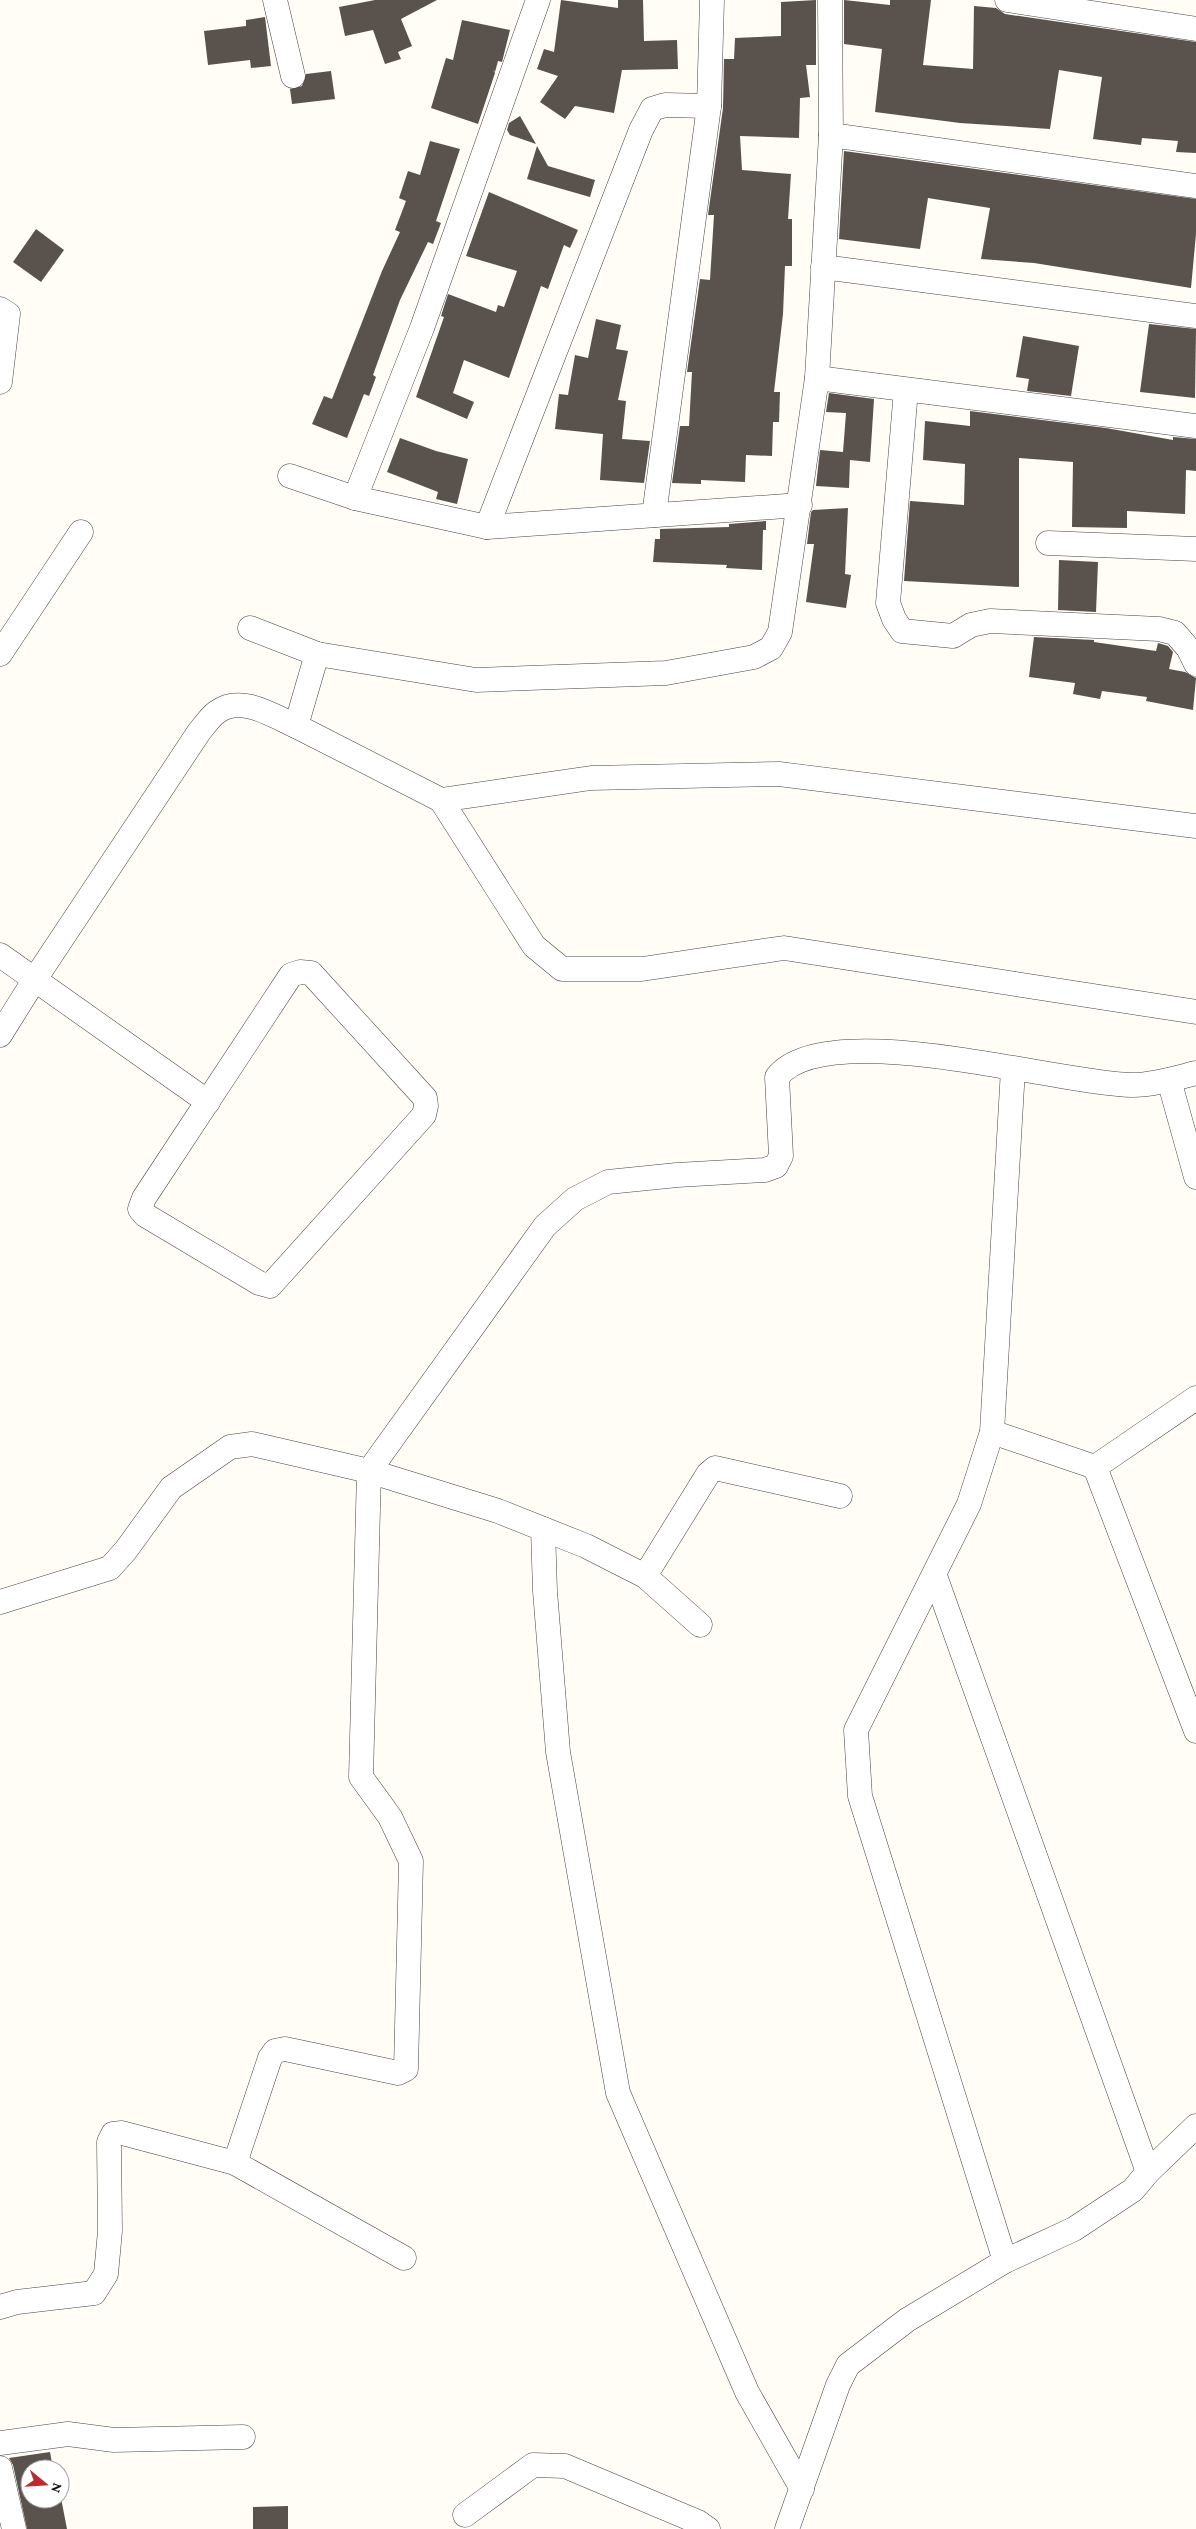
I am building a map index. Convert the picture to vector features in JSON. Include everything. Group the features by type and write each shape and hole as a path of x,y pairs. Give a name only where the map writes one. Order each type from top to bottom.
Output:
{"street":[{"path":"275,0 293,76"},
{"path":"355,498 422,328 538,0"},
{"path":"654,515 709,106 712,0"},
{"path":"250,628 317,654 476,680 666,674 754,657 771,648 780,632 817,378 822,267 832,135 830,0"},
{"path":"1007,0 1196,29"},
{"path":"488,527 648,116 652,109 665,104 709,106"},
{"path":"832,135 1196,186"},
{"path":"822,267 1196,316"},
{"path":"0,309 8,314 0,382"},
{"path":"817,378 1196,426"},
{"path":"906,390 888,603 894,619 902,631 953,636 971,625 990,621 1159,630 1175,633 1188,648 1196,664"},
{"path":"290,476 355,498 488,527 800,504"},
{"path":"0,654 81,532"},
{"path":"1048,543 1196,548"},
{"path":"296,726 317,654"},
{"path":"0,1035 199,732 216,712 232,704 253,707 296,726 441,800 534,946 562,969 642,969 784,948 1196,1012"},
{"path":"441,800 591,778 779,774 1196,826"},
{"path":"0,955 208,1102"},
{"path":"300,972 311,973 425,1098 426,1106 424,1115 270,1286 259,1284 145,1215 140,1209 144,1198 208,1102 291,975 300,972"},
{"path":"235,2163 270,2058 275,2051 285,2049 398,2073 406,2069 411,1861 390,1817 361,1777 369,1472 545,1226 575,1199 608,1182 677,1175 765,1170 776,1166 781,1156 777,1077 785,1067 815,1057 854,1050 908,1052 1013,1069 1133,1085 1169,1080 1196,1073"},
{"path":"1005,2261 860,1796 856,1730 935,1576 969,1504 992,1432 1013,1069"},
{"path":"1169,1080 1196,1177"},
{"path":"1095,1467 1196,1398"},
{"path":"992,1432 1095,1467"},
{"path":"0,1602 110,1568 126,1550 171,1488 230,1447 252,1444 369,1472 489,1508 586,1546 645,1576 700,1625"},
{"path":"1095,1467 1196,1731"},
{"path":"645,1576 708,1474 715,1468 840,1496"},
{"path":"543,1529 545,1591 558,1752 618,2093 747,2392 802,2489"},
{"path":"935,1576 1148,2172"},
{"path":"786,2529 802,2489 838,2384 848,2364 907,2320 1005,2261 1074,2229 1133,2190 1148,2172 1196,2126"},
{"path":"0,2307 17,2302 94,2293 106,2274 110,2231 109,2142 113,2134 122,2133 235,2163 404,2258"},
{"path":"0,2443 68,2434 114,2440 243,2437"},
{"path":"465,2515 533,2465 565,2466 698,2522 708,2529"},
{"path":"0,2468 14,2529"}],"building":[{"path":"375,0 437,0 401,19 412,46 398,52 401,59 385,64 373,30 345,36 339,7"},
{"path":"561,0 618,8 618,0 643,0 644,41 677,40 678,69 622,70 614,113 575,106 565,119 540,102 558,76 537,69 544,49 554,52"},
{"path":"816,0 816,65 806,65 810,97 800,98 799,138 740,136 742,170 791,174 788,219 792,219 792,266 785,266 783,314 774,392 780,392 779,422 773,422 772,456 746,455 745,482 701,480 701,484 672,483 680,426 689,426 692,372 687,372 700,279 710,280 714,215 708,215 723,108 724,59 734,59 735,38 781,36 781,2"},
{"path":"844,0 890,5 890,0 931,0 923,65 973,69 974,6 996,8 1005,14 1196,42 1196,153 1176,152 1178,141 1142,138 1141,145 1093,139 1102,77 1059,70 1050,129 960,123 875,112 882,49 844,44"},
{"path":"265,17 271,66 251,68 250,60 208,65 204,31 246,26 246,20"},
{"path":"462,20 510,30 502,62 498,61 495,72 493,70 495,73 478,124 431,108 446,58 453,60"},
{"path":"331,71 335,99 292,104 290,89 302,86 306,74"},
{"path":"520,116 536,144 510,135 507,130 509,123"},
{"path":"430,141 460,149 436,221 441,223 433,244 428,242 400,300 373,375 376,377 369,396 364,394 347,438 312,424 324,396 332,399 382,271 400,232 395,230 406,201 399,198 408,171 420,175"},
{"path":"537,146 548,166 595,180 590,197 527,179"},
{"path":"844,151 1196,199 1196,234 1191,288 1034,263 981,259 990,208 928,198 920,249 839,239"},
{"path":"489,192 578,230 570,248 564,245 548,289 541,286 509,378 464,360 453,393 474,402 467,419 416,397 444,317 441,316 448,294 496,312 498,305 504,307 517,271 466,256"},
{"path":"36,229 64,250 41,282 13,262"},
{"path":"596,319 621,325 616,349 628,351 618,400 626,401 622,439 650,441 644,483 600,480 603,434 555,429 559,394 568,395 575,355 588,358"},
{"path":"1149,324 1196,329 1195,398 1140,392"},
{"path":"1023,336 1079,346 1071,396 1027,391 1029,379 1016,377"},
{"path":"829,393 874,399 870,462 850,460 849,488 816,486 820,450 843,452 846,413 826,412"},
{"path":"970,411 1106,428 1173,440 1173,437 1196,439 1196,471 1186,470 1185,514 1127,511 1127,528 1072,527 1073,462 1019,458 1019,587 904,581 910,501 964,505 965,464 923,460 925,421 970,426"},
{"path":"400,438 436,451 468,459 457,504 436,499 438,492 387,472"},
{"path":"848,508 845,574 851,575 846,608 806,602 814,544 807,544 811,512 813,510"},
{"path":"766,521 766,530 763,530 762,570 726,568 727,565 653,562 655,539 660,539 660,529 729,527 729,524"},
{"path":"1059,560 1098,562 1096,612 1058,610"},
{"path":"1034,637 1094,640 1094,642 1156,651 1158,643 1168,646 1173,652 1169,669 1185,672 1196,678 1193,710 1146,701 1147,697 1102,691 1100,699 1073,694 1075,683 1029,677"},
{"path":"50,2452 51,2459 20,2459 20,2497 13,2465 9,2458"},
{"path":"288,2506 288,2529 253,2529 253,2507"},
{"path":"23,2509 63,2509 67,2529 27,2529"}]}
